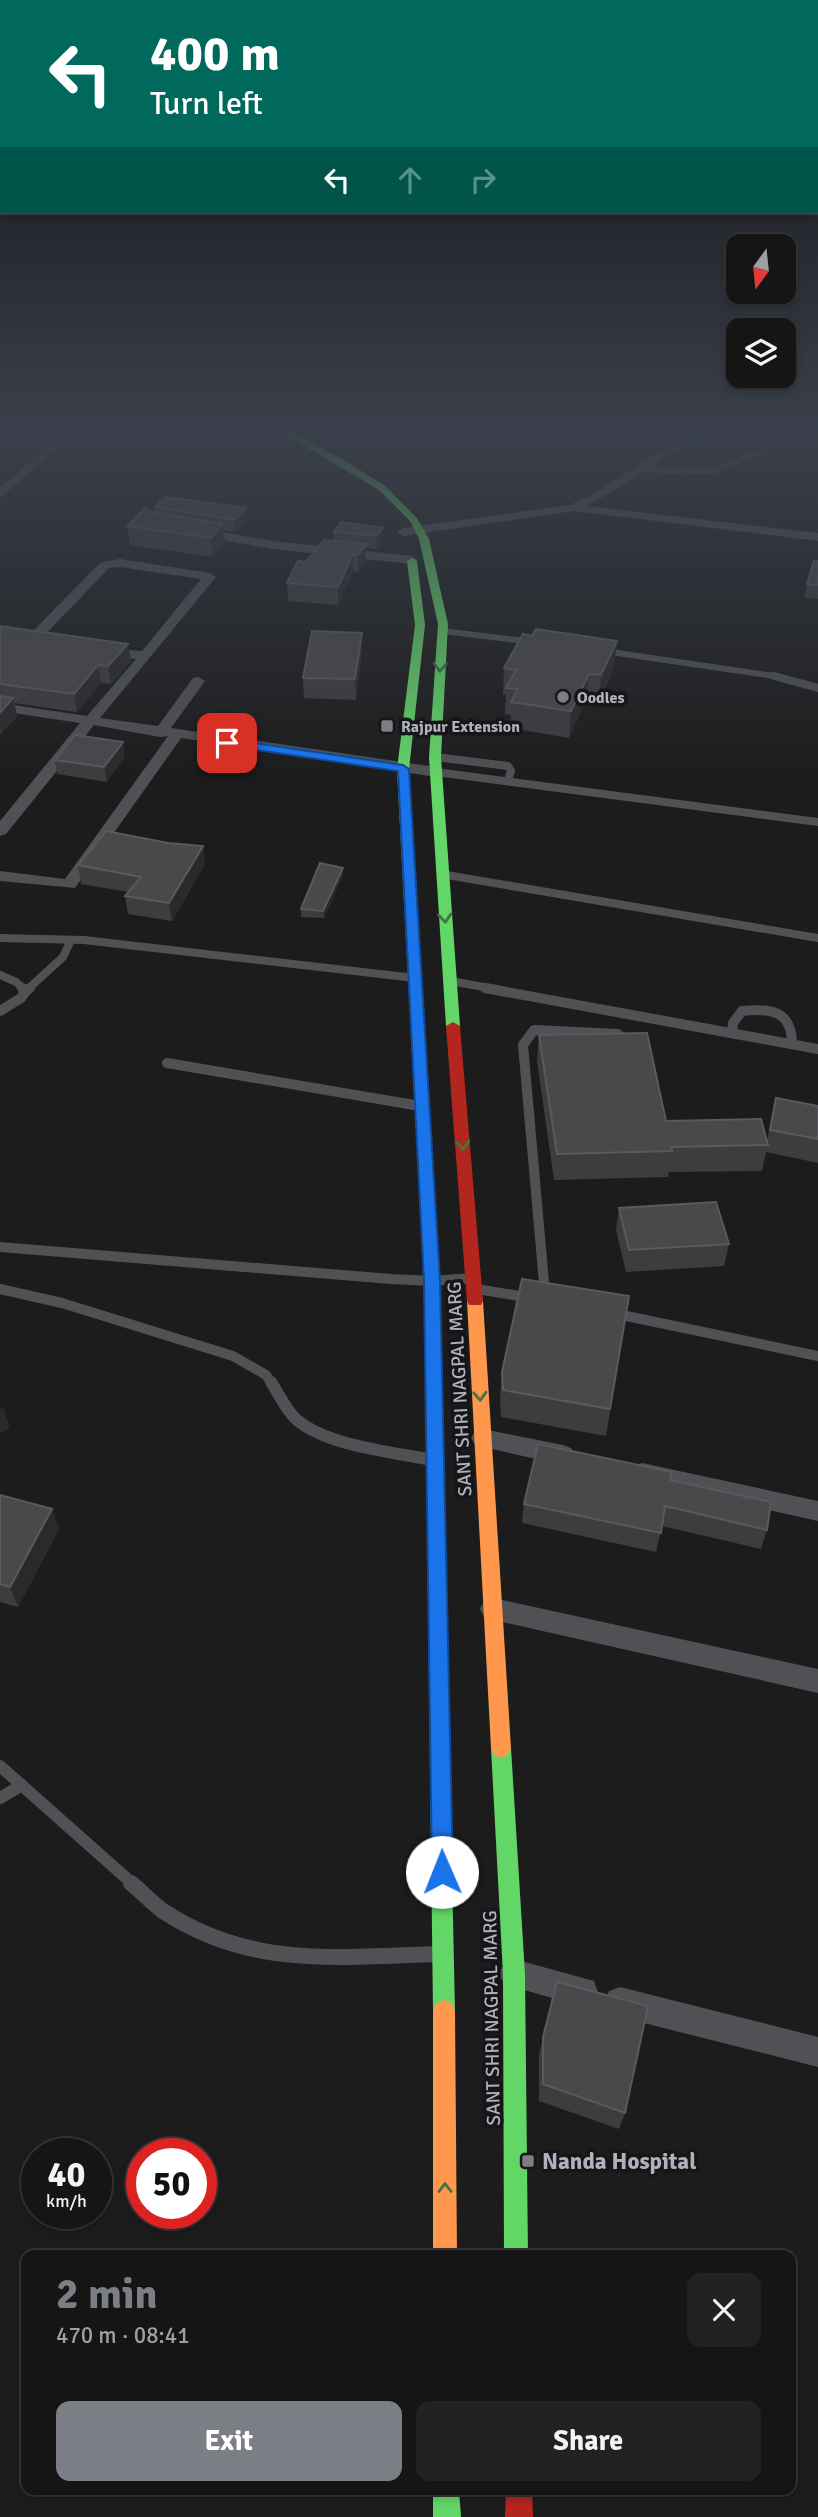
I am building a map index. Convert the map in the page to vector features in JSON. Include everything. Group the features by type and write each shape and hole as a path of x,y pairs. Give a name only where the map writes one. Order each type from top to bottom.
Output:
{"main road":[{"name":"SANT SHRI NAGPAL MARG","path":"410,547 420,625 403,769 432,1281 444,1954 445,2250"},
{"name":"SANT SHRI NAGPAL MARG","path":"426,547 442,631 435,765 441,874 474,1284 513,1974 516,2250"},
{"path":"433,1371 444,1357 458,1356 472,1362 479,1371"},
{"path":"446,2495 447,2517"},
{"path":"519,2495 519,2517"}],"street":[{"path":"297,547 412,560"},
{"path":"0,831 210,577 120,563 105,565 26,640 55,644"},
{"path":"91,649 146,656"},
{"path":"0,876 69,884 168,734 198,681"},
{"path":"0,707 403,769 435,765"},
{"path":"483,1438 590,1461"},
{"path":"617,1467 818,1511"},
{"path":"493,1609 818,1682"},
{"path":"513,1974 818,2052"}],"lane":[{"path":"442,631 539,643"},
{"path":"592,649 766,674 818,688"},
{"path":"435,765 508,766 511,771 508,780"},
{"path":"435,765 508,780 818,822"},
{"path":"441,874 818,938"},
{"path":"0,938 71,940 415,978"},
{"path":"0,1011 21,998 63,957 71,940"},
{"path":"0,975 16,982 26,991"},
{"path":"450,981 818,1049"},
{"path":"732,1032 733,1023 742,1011 759,1008 776,1012 789,1021 794,1032 792,1044"},
{"path":"546,1300 523,1045 534,1030 618,1034"},
{"path":"167,1063 422,1106"},
{"path":"0,1247 474,1284 560,1303"},
{"path":"0,1289 62,1303 233,1356 266,1375 295,1418 313,1430 346,1442 435,1460"},
{"path":"600,1311 818,1356"},
{"path":"0,1766 162,1910 202,1933 255,1950 301,1958 444,1954"},
{"path":"0,1798 22,1785"}],"building":[{"path":"318,547 363,547 358,555 353,554 338,587 287,583 298,561 306,562"},
{"path":"814,561 818,561 818,585 807,584"},
{"path":"0,626 128,644 108,666 98,665 74,694 0,684"},
{"path":"536,629 617,641 601,675 589,674 571,711 511,702 518,689 506,688 516,670 504,668 523,634 532,636"},
{"path":"312,631 362,633 355,679 303,678"},
{"path":"0,696 13,698 0,713"},
{"path":"75,735 123,742 104,767 55,760"},
{"path":"106,831 168,843 203,846 169,903 125,896 141,877 78,865"},
{"path":"320,863 343,868 323,911 301,909"},
{"path":"647,1033 666,1121 761,1119 768,1145 671,1147 672,1151 557,1154 539,1035"},
{"path":"776,1098 818,1106 818,1139 770,1130"},
{"path":"716,1202 729,1244 629,1250 619,1208"},
{"path":"522,1279 629,1296 610,1409 503,1390 502,1372"},
{"path":"538,1444 672,1472 670,1480 771,1502 767,1530 665,1506 661,1533 524,1504"},
{"path":"0,1495 52,1509 10,1587 0,1584"},
{"path":"557,1982 648,2006 625,2113 543,2084 543,2037"}],"traffic: fast":[{"path":"426,547 443,624 435,757 453,1026"},
{"path":"412,561 420,625 403,769 421,1090"},
{"path":"433,1362 444,2011"},
{"path":"501,1748 514,1974 516,2250"},
{"path":"446,2495 447,2517"}],"traffic: slow":[{"path":"475,1301 501,1748"},
{"path":"444,2011 445,2250"}],"traffic: jam":[{"path":"453,1026 475,1301"},
{"path":"421,1090 432,1281 433,1362"},
{"path":"519,2495 519,2517"}],"place":[{"name":"Oodles","path":"563,697"},
{"name":"Rajpur Extension","path":"387,726"},
{"name":"Nanda Hospital","path":"528,2161"}],"route":[{"path":"227,743 403,769 432,1281 442,1872"}]}
